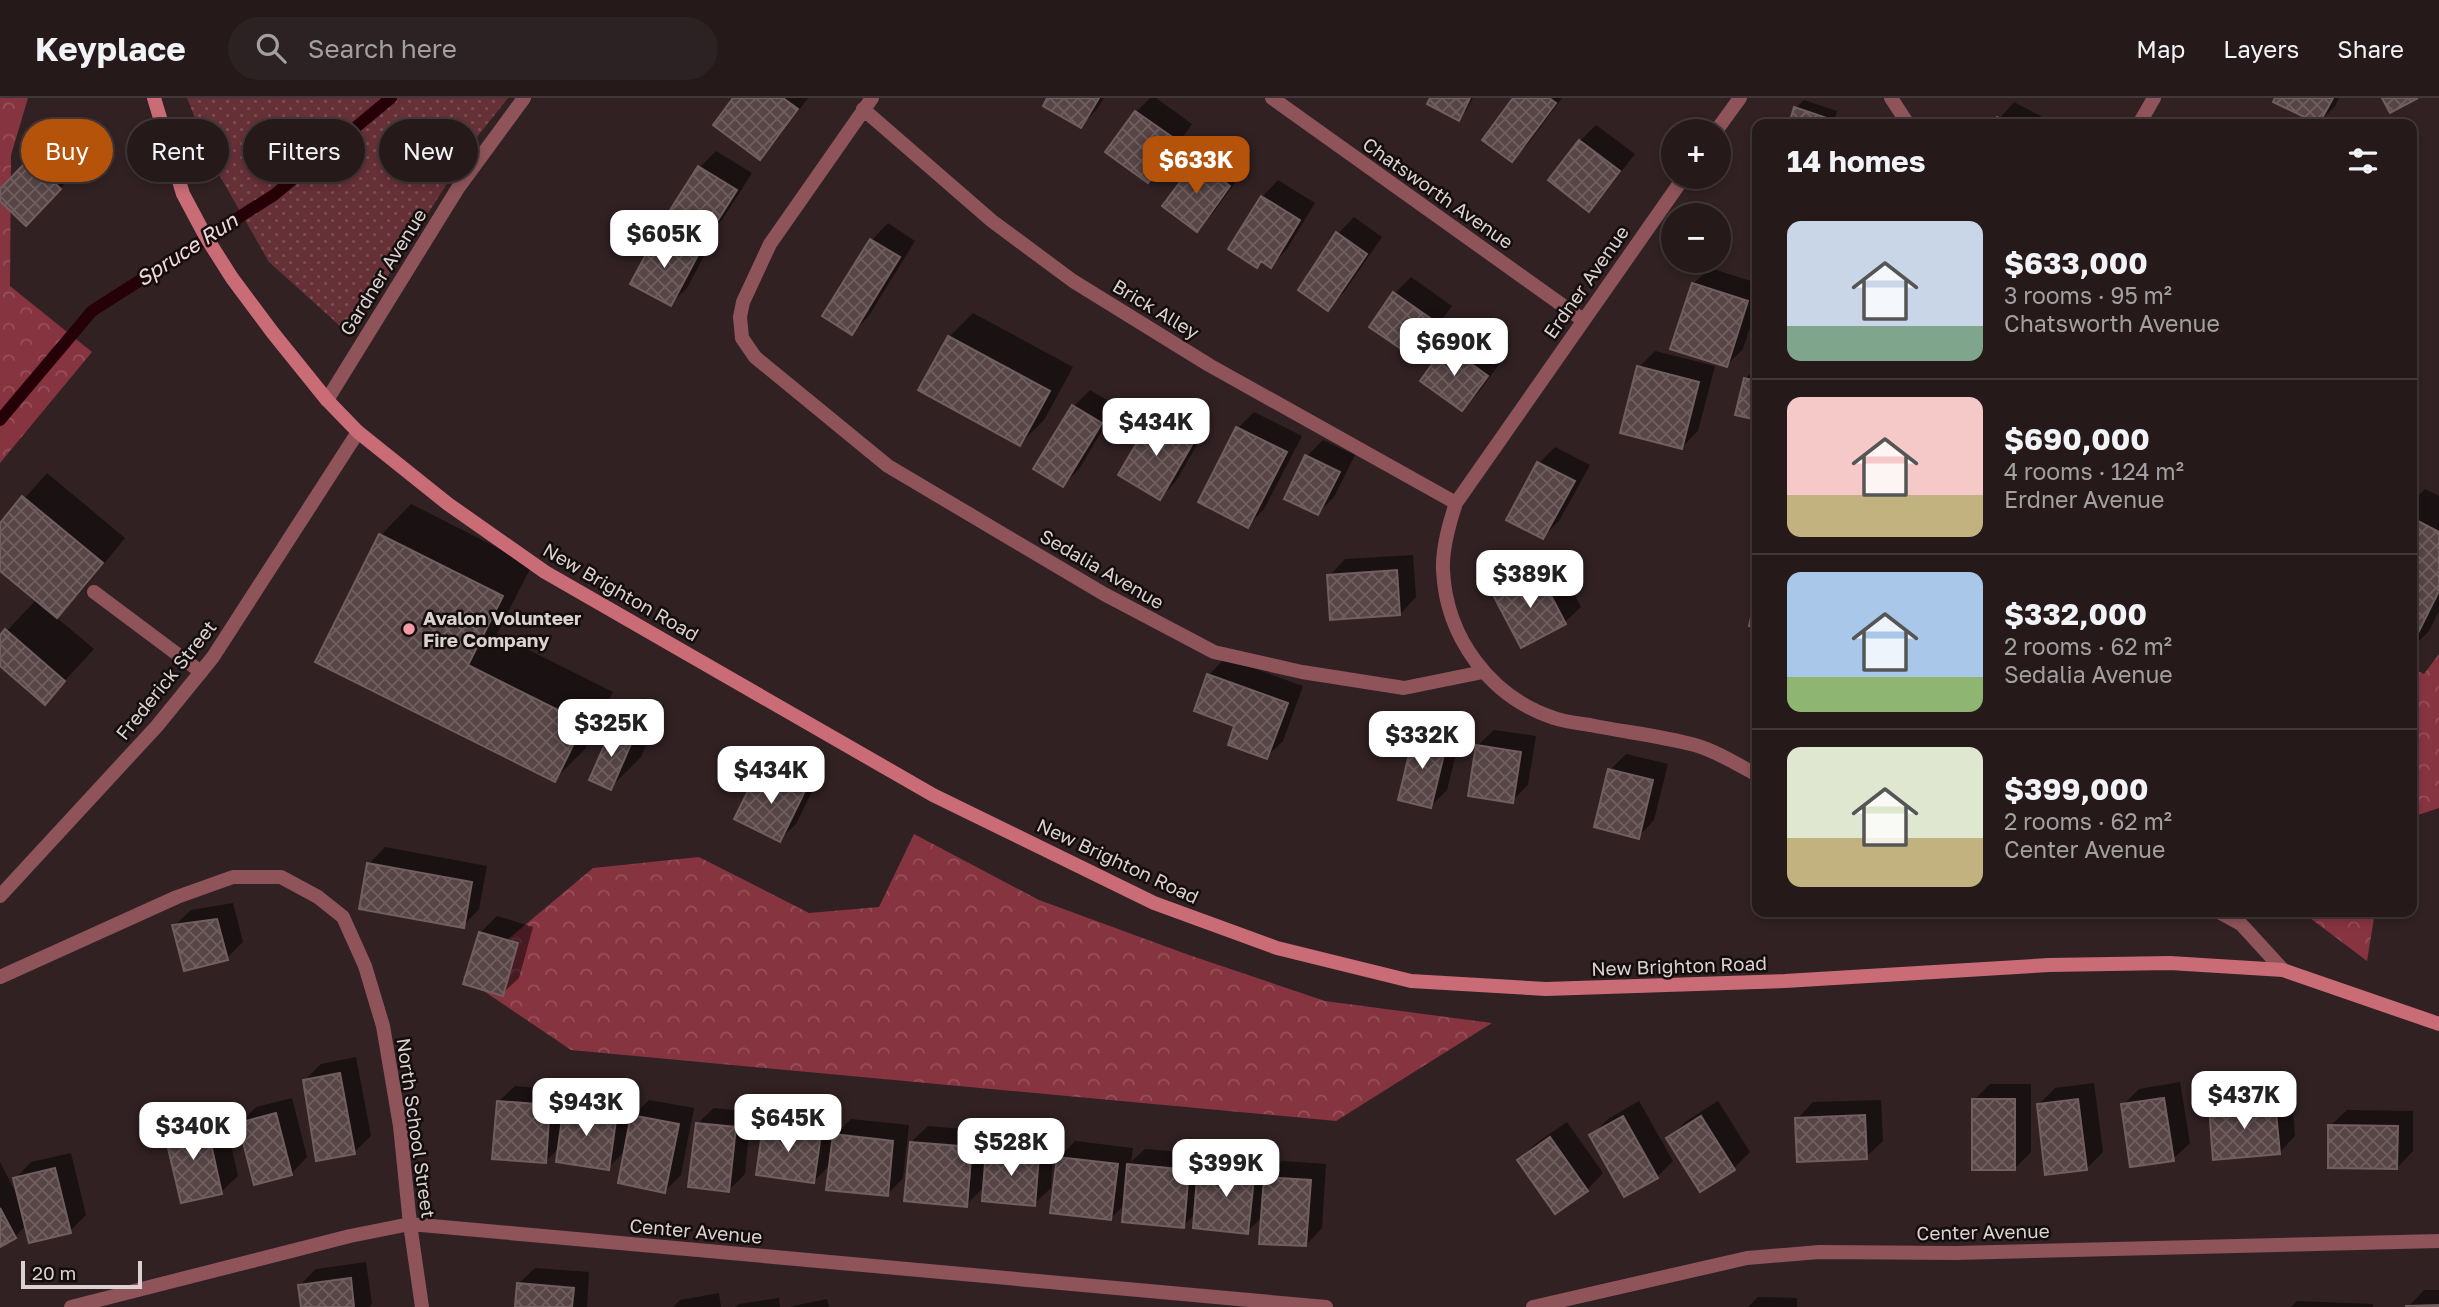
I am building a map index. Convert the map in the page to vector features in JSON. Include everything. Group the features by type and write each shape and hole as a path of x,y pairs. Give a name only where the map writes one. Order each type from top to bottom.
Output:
{"street":[{"name":"New Brighton Road","path":"154,98 183,194 232,278 327,400 358,432 448,504 545,572 933,795 1154,903 1277,948 1411,981 1546,989 1785,981 2049,965 2170,963 2283,970 2439,1024"},
{"name":"Gardner Avenue","path":"327,400 458,188 524,98"},
{"name":"Chatsworth Avenue","path":"1272,98 1583,320"},
{"path":"1725,119 1740,98"},
{"path":"1891,98 1905,119"},
{"path":"2142,119 2154,98"},
{"name":"Brick Alley","path":"867,103 992,221 1073,281 1209,365 1456,503"},
{"name":"Sedalia Avenue","path":"867,103 770,244 743,302 740,317 742,338 755,357 888,466 1104,594 1214,652 1302,672 1404,688 1483,672"},
{"name":"Erdner Avenue","path":"1483,672 1466,649 1453,623 1446,596 1443,569 1445,542 1456,503 1676,189"},
{"name":"Frederick Street","path":"0,896 157,726 213,657 358,432"},
{"path":"94,592 201,672"},
{"path":"1483,672 1504,692 1555,718 1696,745 1752,773"},
{"name":"North School Street","path":"0,977 177,897 233,877 281,877 318,897 343,917 365,967 383,1026 400,1126 422,1307"},
{"path":"2228,917 2241,924 2283,970"},
{"name":"Center Avenue","path":"71,1307 350,1236 410,1224 1326,1307"},
{"name":"Center Avenue","path":"1533,1307 1747,1258 1819,1252 1956,1253 2439,1241"}],"shaded area":[{"path":"187,98 508,98 478,136 478,119 379,119 379,182 448,182 350,335 269,262 223,182 229,182 229,119 195,119"}],"green space":[{"path":"0,98 28,98 11,155 10,286 92,352 0,463"},
{"path":"2439,654 2439,808 2417,815 2417,670 2424,674"},
{"path":"914,834 1039,900 1325,1001 1492,1023 1336,1121 571,1050 463,977 593,868 699,857 809,913 879,907"},
{"path":"2309,917 2374,917 2367,961"}],"building":[{"path":"733,98 783,98 798,109 760,160 713,125"},
{"path":"1047,98 1099,98 1081,128 1043,106"},
{"path":"1430,98 1470,98 1459,121 1427,104"},
{"path":"1513,98 1549,98 1556,103 1512,162 1482,140"},
{"path":"2275,98 2333,98 2322,119 2309,119 2273,102"},
{"path":"2382,98 2418,98 2390,113"},
{"path":"1794,107 1830,119 1790,119"},
{"path":"1135,111 1178,141 1148,183 1105,152"},
{"path":"1579,140 1620,171 1589,212 1548,180"},
{"path":"1196,161 1230,186 1197,232 1162,206"},
{"path":"698,166 737,190 706,239 667,215"},
{"path":"21,167 21,182 54,182 61,189 26,226 0,201 0,189"},
{"path":"1261,196 1300,220 1271,268 1261,261 1257,268 1228,249"},
{"path":"1336,232 1367,254 1328,311 1298,290"},
{"path":"657,234 698,255 671,306 630,284"},
{"path":"870,239 900,257 852,335 822,316"},
{"path":"1692,283 1748,301 1727,367 1670,349"},
{"path":"1393,292 1437,323 1413,357 1369,327"},
{"path":"948,336 1050,391 1020,446 918,390"},
{"path":"1446,345 1488,376 1462,411 1420,381"},
{"path":"1637,366 1699,382 1682,449 1620,433"},
{"path":"1744,378 1752,380 1752,419 1735,415"},
{"path":"1072,405 1102,423 1063,487 1033,469"},
{"path":"1152,417 1194,441 1160,500 1118,475"},
{"path":"1236,427 1287,452 1248,528 1198,502"},
{"path":"1305,455 1340,472 1318,515 1284,499"},
{"path":"1537,462 1575,481 1543,539 1506,520"},
{"path":"22,496 103,563 57,618 0,571 0,523"},
{"path":"2417,521 2439,532 2439,591 2417,635"},
{"name":"Avalon Volunteer Fire Company","path":"379,534 503,596 468,665 584,723 555,782 315,662"},
{"path":"1397,570 1400,615 1330,620 1327,575"},
{"path":"1538,571 1566,624 1521,648 1493,595"},
{"path":"5,629 65,681 45,705 0,666 0,635"},
{"path":"1207,674 1288,703 1267,759 1228,745 1234,726 1194,711"},
{"path":"612,728 634,737 611,790 589,780"},
{"path":"1414,734 1447,742 1431,808 1398,800"},
{"path":"1476,745 1521,752 1513,803 1468,796"},
{"path":"1608,769 1653,780 1639,839 1594,827"},
{"path":"778,772 807,787 780,842 734,819 753,781 769,790"},
{"path":"367,863 472,882 464,928 359,909"},
{"path":"217,919 228,960 184,971 172,925"},
{"path":"479,932 518,943 503,996 463,984"},
{"path":"340,1073 355,1154 316,1161 303,1080"},
{"path":"2164,1098 2174,1161 2130,1167 2121,1104"},
{"path":"1972,1099 2015,1099 2015,1170 1972,1170"},
{"path":"2078,1099 2087,1170 2045,1175 2037,1104"},
{"path":"497,1101 550,1105 546,1163 492,1159"},
{"path":"2275,1102 2280,1154 2213,1160 2209,1108"},
{"path":"564,1105 617,1113 609,1170 556,1162"},
{"path":"276,1113 292,1175 254,1185 238,1123"},
{"path":"631,1115 679,1124 665,1193 618,1183"},
{"path":"1865,1115 1867,1159 1797,1162 1795,1118"},
{"path":"1623,1116 1658,1178 1624,1197 1589,1135"},
{"path":"1701,1116 1735,1170 1700,1192 1666,1138"},
{"path":"206,1121 222,1194 181,1203 164,1131"},
{"path":"696,1123 736,1127 729,1192 688,1187"},
{"path":"2328,1125 2398,1126 2397,1169 2328,1168"},
{"path":"763,1126 821,1134 814,1183 756,1175"},
{"path":"833,1134 893,1141 888,1196 826,1190"},
{"path":"1550,1137 1588,1191 1555,1214 1517,1160"},
{"path":"910,1142 972,1147 967,1207 904,1201"},
{"path":"986,1151 1039,1155 1035,1206 982,1201"},
{"path":"1057,1157 1118,1164 1111,1220 1050,1213"},
{"path":"1230,1157 1256,1160 1248,1234 1193,1228 1197,1178 1227,1181"},
{"path":"1127,1164 1189,1170 1184,1228 1122,1222"},
{"path":"55,1168 71,1233 29,1243 13,1178"},
{"path":"1264,1177 1311,1180 1306,1246 1259,1244"},
{"path":"0,1208 16,1238 0,1247"},
{"path":"351,1278 354,1307 301,1307 298,1285"},
{"path":"517,1283 574,1288 572,1307 515,1307"},
{"path":"2406,1306 2439,1307 2406,1307"}],"waterway":[{"name":"Spruce Run","path":"0,420 92,311 274,195 391,98"}],"place":[{"name":"Avalon Volunteer Fire Company","path":"409,629"}]}
